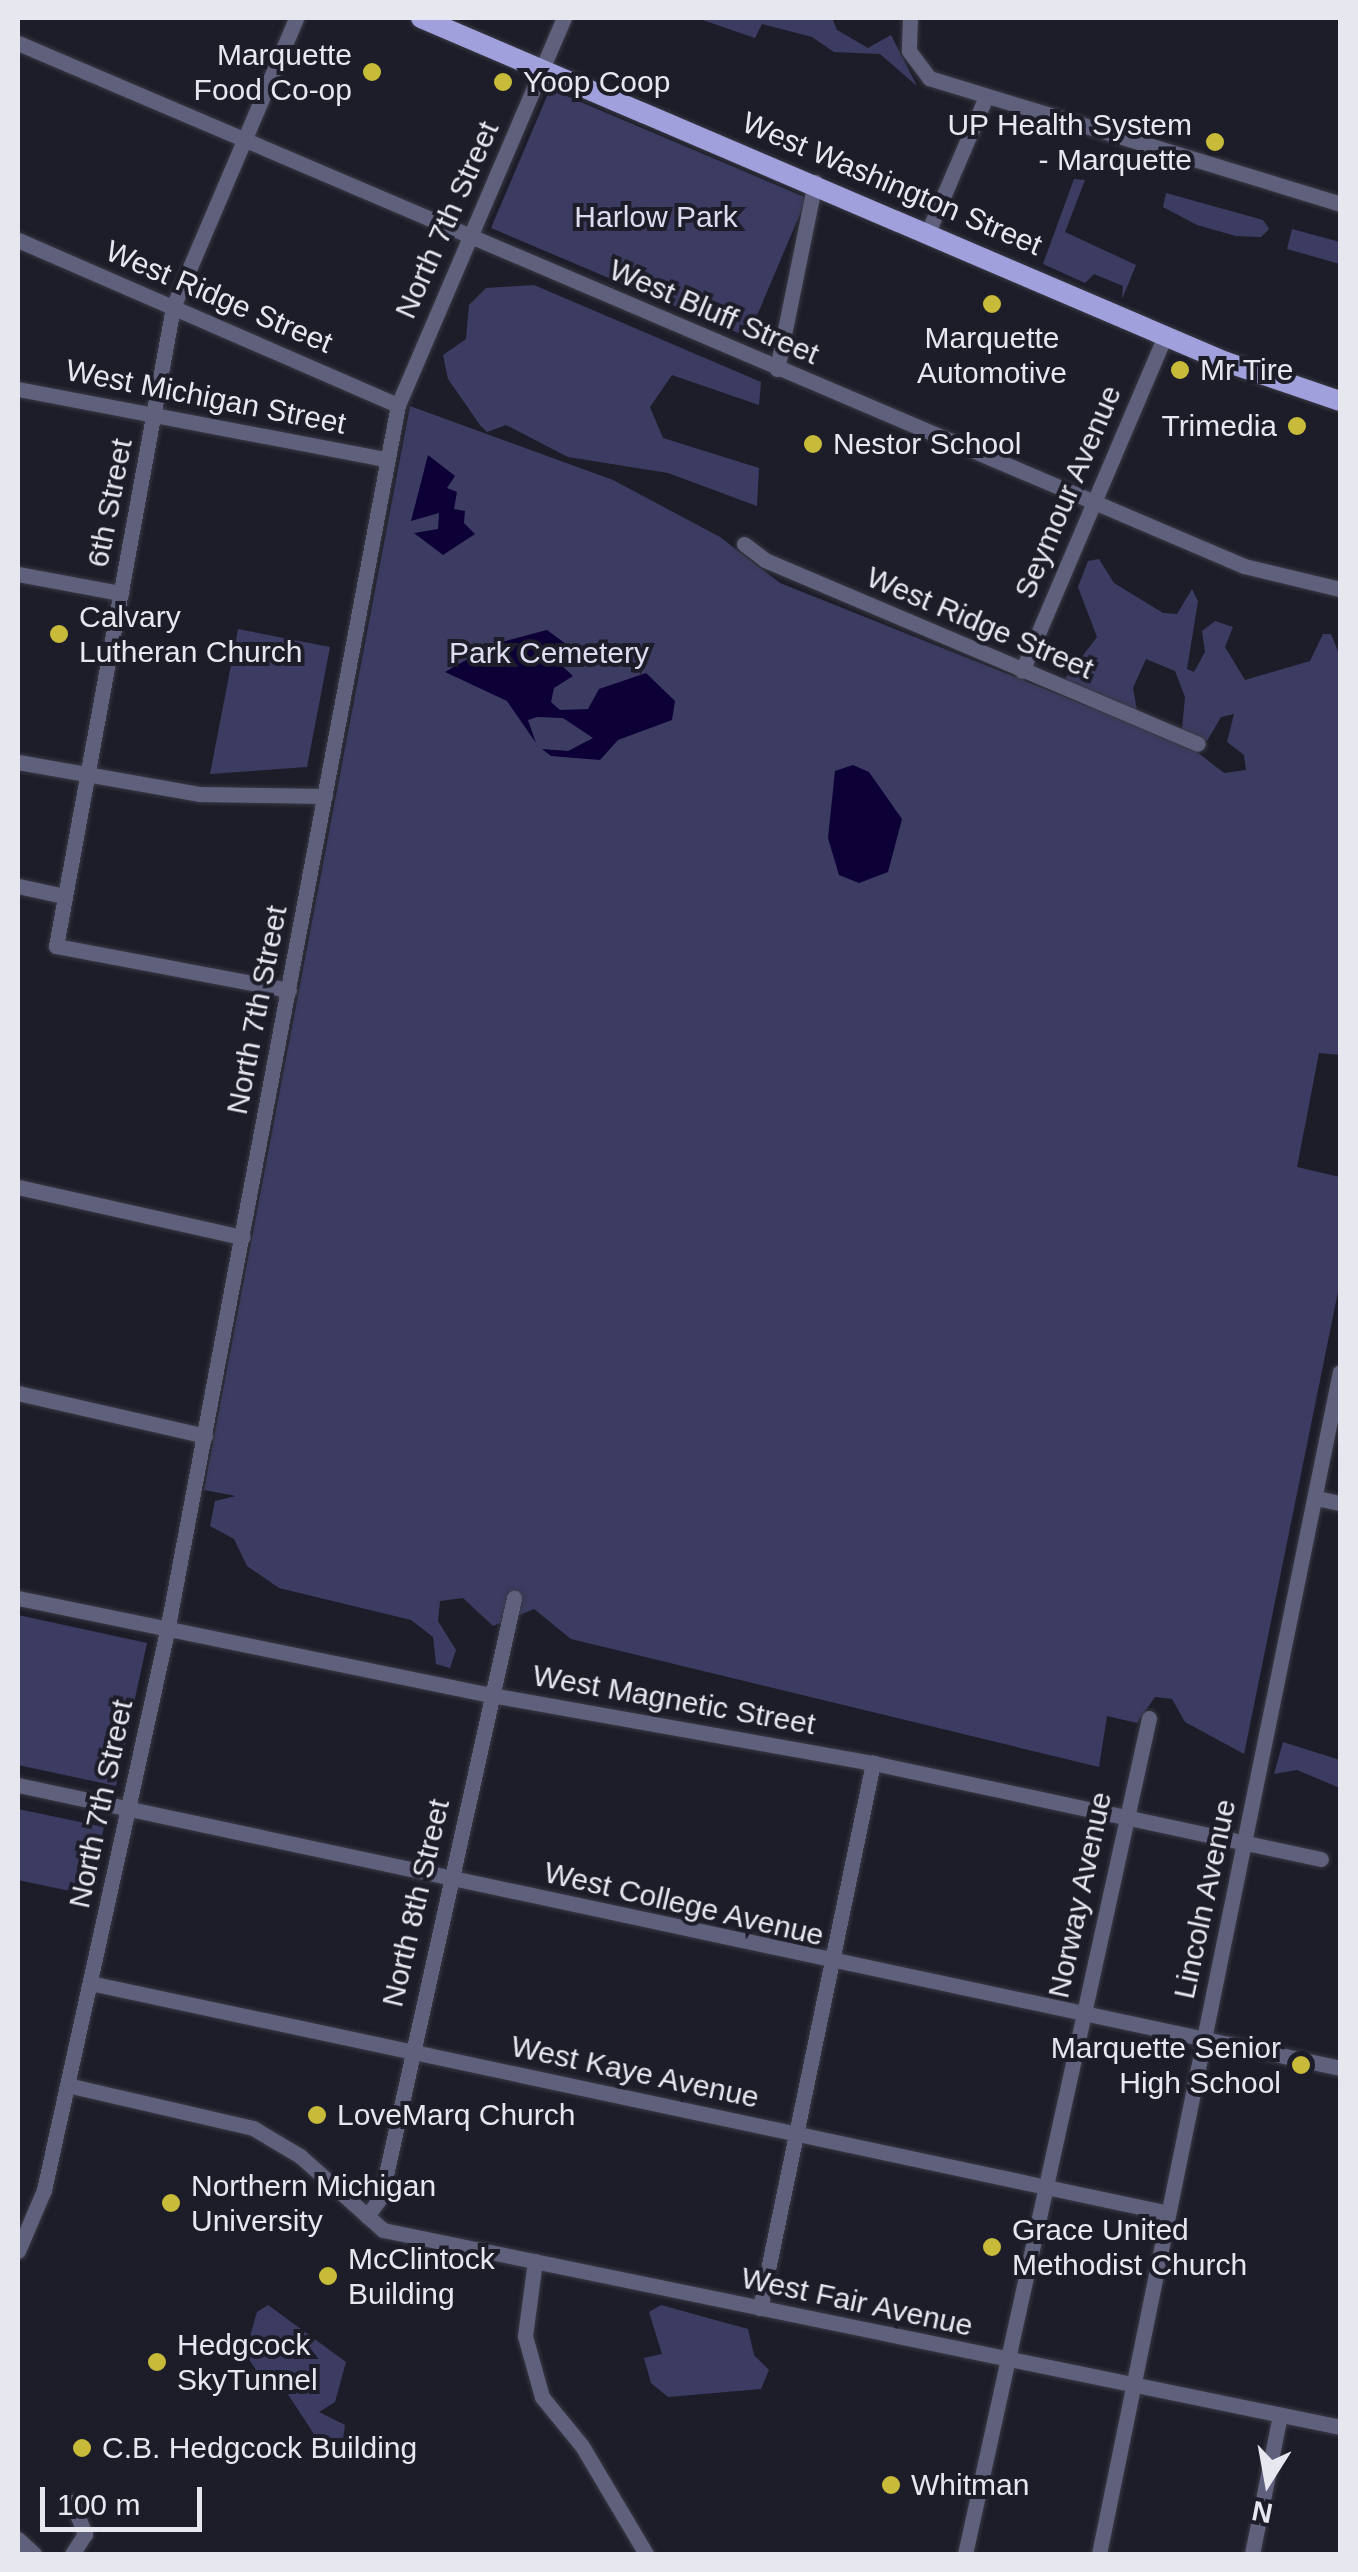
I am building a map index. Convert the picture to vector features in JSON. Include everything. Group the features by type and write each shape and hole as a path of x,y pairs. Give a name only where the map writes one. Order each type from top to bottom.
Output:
{"main road":[{"name":"West Washington Street","path":"421,18 814,182 1165,335 1340,401"}],"street":[{"name":"6th Street","path":"289,990 56,946 173,307 296,18"},
{"name":"North 7th Street","path":"18,2250 44,2190 167,1630 326,796 384,459 398,405 564,18"},
{"path":"910,18 907,43 922,73 986,97 1340,204"},
{"name":"West Bluff Street","path":"18,43 1244,566 1340,589"},
{"path":"928,232 986,97"},
{"path":"777,369 814,182"},
{"name":"West Ridge Street","path":"18,240 398,405"},
{"name":"Seymour Avenue","path":"1022,671 1165,335"},
{"name":"West Michigan Street","path":"18,390 384,459"},
{"name":"West Ridge Street","path":"744,544 765,560 1198,744"},
{"path":"18,574 121,593"},
{"path":"18,762 200,794 326,796"},
{"path":"18,886 64,896"},
{"path":"18,1187 242,1237"},
{"name":"Lincoln Avenue","path":"1099,2554 1340,1372"},
{"path":"18,1394 205,1436"},
{"path":"1316,1498 1340,1503"},
{"name":"West Magnetic Street","path":"18,1598 491,1696 873,1763 1123,1821 1321,1860"},
{"name":"North 8th Street","path":"366,2216 381,2197 514,1598"},
{"name":"Norway Avenue","path":"966,2554 1123,1821 1149,1718"},
{"path":"760,2308 873,1763"},
{"name":"West College Avenue","path":"18,1786 449,1878 833,1966 1340,2068"},
{"name":"West Kaye Avenue","path":"90,1983 1168,2213"},
{"name":"West Fair Avenue","path":"67,2085 253,2128 383,2230 1009,2363 1340,2427"},
{"path":"535,2261 526,2336 542,2396 582,2446 646,2554"},
{"path":"1252,2554 1280,2415"},
{"path":"72,2502 85,2534 72,2554"},
{"path":"18,2539 34,2554"}],"green space":[{"path":"697,18 832,18 837,30 868,48 891,35 917,86 880,54 834,52 812,37 762,24 755,38"},
{"name":"Harlow Park","path":"550,89 807,198 748,337 491,228"},
{"path":"1074,179 1085,180 1065,232 1136,265 1122,299 1123,286 1094,274 1085,283 1043,264"},
{"path":"1166,193 1263,220 1269,229 1261,237 1236,236 1197,225 1163,207"},
{"path":"1292,229 1340,242 1340,264 1287,249"},
{"path":"534,285 761,382 759,405 672,375 650,407 663,438 759,468 757,506 668,473 568,457 506,425 487,432 448,379 443,355 466,339 469,305 486,288"},
{"name":"Park Cemetery","path":"410,406 613,480 720,537 780,583 1192,748 1224,773 1246,770 1244,755 1227,742 1234,714 1221,717 1207,741 1182,729 1185,697 1175,671 1146,659 1133,688 1137,711 1064,680 1097,637 1078,587 1088,561 1099,559 1114,583 1163,613 1177,614 1192,589 1198,601 1187,669 1194,672 1205,652 1202,631 1215,621 1233,627 1225,647 1245,680 1310,661 1323,634 1331,634 1340,656 1340,1055 1319,1053 1297,1167 1340,1177 1340,1282 1244,1754 1185,1722 1172,1699 1155,1697 1137,1723 1107,1716 1099,1767 571,1639 534,1609 493,1626 463,1598 440,1601 438,1621 456,1650 450,1668 436,1664 433,1637 411,1620 279,1588 247,1566 234,1539 210,1526 215,1501 236,1496 204,1490"},
{"path":"238,629 330,647 307,767 210,774"},
{"path":"18,1615 147,1643 116,1786 18,1765"},
{"path":"1283,1742 1340,1760 1340,1788 1297,1770 1274,1774"},
{"path":"18,1809 104,1827 89,1895 18,1880"},
{"path":"268,2305 346,2362 335,2402 319,2412 345,2425 341,2453 329,2457 272,2370 256,2370 245,2353 257,2312"},
{"path":"661,2305 748,2329 754,2355 769,2370 761,2389 668,2397 651,2383 644,2358 662,2354 649,2312"}],"shaded area":[{"path":"428,455 455,476 447,488 457,492 454,509 465,511 464,523 475,534 443,555 414,533 438,529 439,513 411,521"},
{"path":"547,630 566,644 561,665 573,676 554,688 551,702 560,710 588,709 599,689 646,673 675,701 672,720 618,740 600,760 551,756 542,749 568,751 593,738 563,718 537,717 528,720 536,743 507,701 445,672 494,644"},
{"path":"853,765 869,772 902,819 888,872 859,883 839,875 828,838 835,771"}],"place":[{"name":"Marquette Food Co-op","path":"372,72"},
{"name":"Yoop Coop","path":"503,82"},
{"name":"UP Health System - Marquette","path":"1215,142"},
{"name":"Marquette Automotive","path":"992,304"},
{"name":"Mr Tire","path":"1180,370"},
{"name":"Trimedia","path":"1297,426"},
{"name":"Nestor School","path":"813,444"},
{"name":"Calvary Lutheran Church","path":"59,634"},
{"name":"Marquette Senior High School","path":"1301,2065"},
{"name":"LoveMarq Church","path":"317,2115"},
{"name":"Northern Michigan University","path":"171,2203"},
{"name":"Grace United Methodist Church","path":"992,2247"},
{"name":"McClintock Building","path":"328,2276"},
{"name":"Hedgcock SkyTunnel","path":"157,2362"},
{"name":"C.B. Hedgcock Building","path":"82,2448"},
{"name":"Whitman","path":"891,2485"}]}
